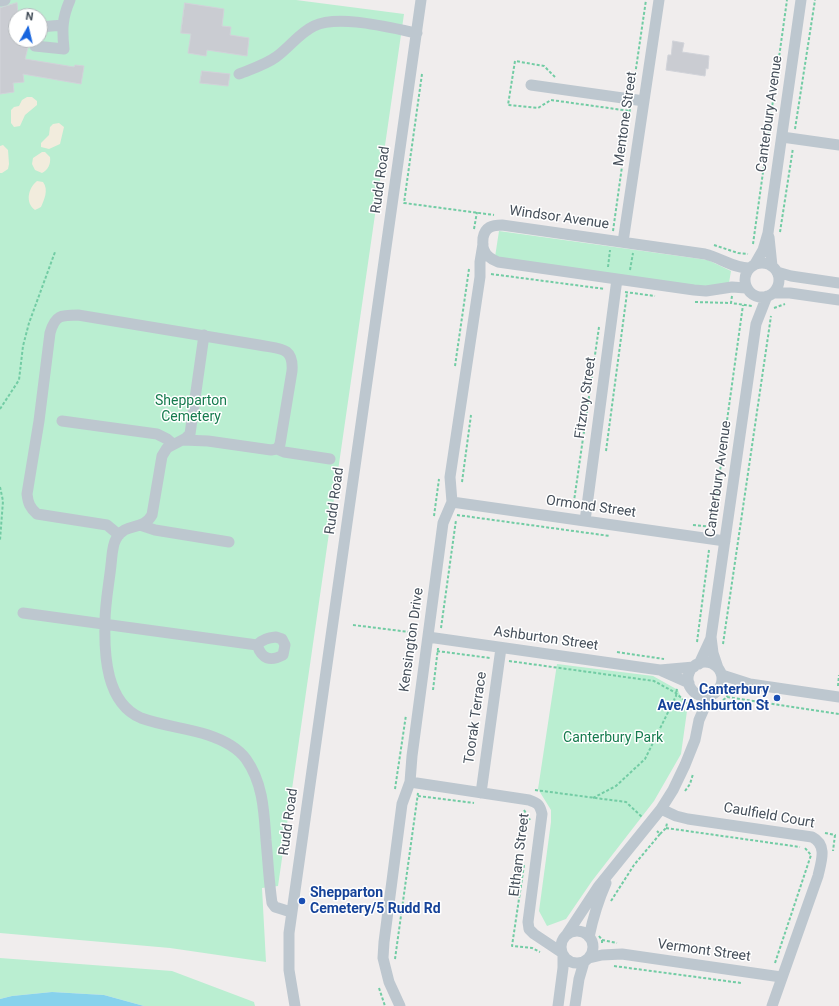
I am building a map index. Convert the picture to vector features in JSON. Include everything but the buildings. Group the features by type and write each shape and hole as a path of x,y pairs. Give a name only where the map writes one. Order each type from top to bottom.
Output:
{"street":[{"path":"0,1 5,0"},
{"path":"48,47 64,49 64,13 70,0"},
{"name":"Rudd Road","path":"295,1006 288,959 291,912 421,0"},
{"name":"Mentone Street","path":"627,240 644,101 659,0"},
{"name":"Canterbury Avenue","path":"754,260 768,233 801,0"},
{"path":"239,74 275,58 306,31 324,23 340,21 365,23 417,33"},
{"path":"48,26 63,25"},
{"path":"531,85 644,101"},
{"path":"782,137 839,145"},
{"name":"Windsor Avenue","path":"483,244 484,233 487,228 493,225 612,236 715,256 736,266 754,260"},
{"name":"Canterbury Avenue","path":"768,233 775,269"},
{"path":"483,244 484,252 490,258 498,262 706,291 734,287 748,290"},
{"name":"Kensington Drive","path":"400,1006 388,982 383,958 402,804 415,783 412,756 443,523 455,502 450,477 485,279 480,262 483,244"},
{"path":"839,283 791,276 754,260 745,276 744,282 748,290 755,296 761,297 770,294 790,292 839,300"},
{"path":"485,279 483,270 498,262"},
{"path":"770,294 778,284 779,278 775,269"},
{"name":"Fitzroy Street","path":"585,521 611,278"},
{"name":"Canterbury Avenue","path":"748,290 748,305 756,324"},
{"name":"Canterbury Avenue","path":"720,671 711,637 756,324 770,294"},
{"path":"119,535 107,526 37,514 31,509 28,502 27,494 39,421 50,333 55,320 60,316 78,315 278,348 288,352 293,362 292,371 280,444 277,449"},
{"path":"204,335 190,434 186,438 167,448 162,456 152,515 149,520 144,524 127,528 119,535 114,544 105,624 106,655 114,691 127,710 141,718 200,732 220,739 232,746 245,759 257,778 264,803 272,903 275,907 291,912"},
{"path":"62,421 157,434 178,442 208,441 271,450 277,449 284,452 330,459"},
{"name":"Ormond Street","path":"455,502 725,541"},
{"path":"140,525 155,530 229,542"},
{"path":"23,613 257,645"},
{"name":"Ashburton Street","path":"428,637 660,670 696,665"},
{"name":"Canterbury Avenue","path":"696,665 711,637"},
{"name":"Toorak Terrace","path":"480,798 501,648"},
{"path":"558,1006 563,968 561,943 577,920 588,899 661,809 673,790 685,765 695,740 701,706 691,687 689,677 691,671 696,665 710,663 720,671 750,684 839,697"},
{"name":"Ashburton Street","path":"660,670 678,678 691,687"},
{"path":"701,706 714,693 722,681 720,671"},
{"path":"691,687 699,695 704,696 750,684"},
{"name":"Eltham Street","path":"415,783 480,798 530,800 536,802 540,806 542,814 528,922 529,929 541,938"},
{"name":"Caulfield Court","path":"661,809 688,819 812,837 818,840 822,846 822,859 818,876 776,976 772,1006"},
{"path":"575,1006 579,979 586,960 593,949 592,922 612,870"},
{"path":"541,938 565,936 572,932 578,931 593,938"},
{"path":"541,938 573,963 586,960 601,950"},
{"name":"Vermont Street","path":"593,938 601,950 776,976"}],"path":[{"path":"610,290 612,236 646,0"},
{"path":"710,244 717,245 754,260 787,0"},
{"path":"423,70 404,203 499,216"},
{"path":"605,457 629,281 627,240 612,236"},
{"path":"0,409 19,380 23,346 29,323 55,252"},
{"path":"736,266 738,253"},
{"path":"485,279 491,273 657,296"},
{"path":"731,303 734,287"},
{"path":"714,653 722,654 772,309 790,302 790,292"},
{"path":"694,302 748,305 696,643"},
{"path":"573,508 600,320"},
{"path":"461,484 471,414"},
{"path":"0,487 3,501 0,540"},
{"path":"432,697 457,515 455,502"},
{"path":"457,515 610,536"},
{"path":"595,534 596,523"},
{"path":"354,624 417,634"},
{"path":"434,650 654,681 676,693 688,704 710,708 727,697 839,714"},
{"path":"612,651 666,659"},
{"path":"839,676 839,686"},
{"path":"592,798 616,786 645,759 676,693 678,678"},
{"path":"682,795 690,784 694,771"},
{"path":"395,960 418,796 415,783"},
{"path":"535,790 626,802 660,834 634,865 608,907"},
{"path":"418,796 480,798"},
{"path":"517,809 525,810 530,819 529,827"},
{"path":"666,828 806,848 810,855 776,976"},
{"path":"820,832 836,834 833,856"},
{"path":"525,859 512,946 532,948 546,954"},
{"path":"593,938 602,940 599,964 744,983"}],"green space":[{"name":"Shepparton Cemetery","path":"0,0 296,0 404,14 278,886 262,888 266,962 170,948 0,933"},
{"path":"499,231 708,260 731,271 729,283 704,287 495,257"},
{"name":"Canterbury Park","path":"557,664 653,676 678,690 687,711 681,754 654,801 592,881 566,919 547,926 539,911 551,822 551,810 538,789"},
{"path":"0,958 172,971 254,1002 255,1006 144,1006 104,995 52,992 12,996 0,999"}],"sand":[{"path":"27,97 32,97 37,101 37,105 25,115 20,126 14,127 11,123 11,110 14,107 19,106 22,100"},
{"path":"59,123 64,127 60,144 49,149 41,147 41,143 49,135 50,127 53,124"},
{"path":"3,145 8,150 9,164 8,169 0,173 0,146"},
{"path":"42,152 45,152 50,157 50,160 47,168 42,173 35,170 32,164 33,158"},
{"path":"37,181 43,182 46,192 41,207 35,210 30,204 29,196 31,188"}],"water":[{"path":"52,992 104,995 144,1006 0,1006 0,999 12,996"}],"place":[{"name":"Canterbury Ave/Ashburton St","path":"777,698"},
{"name":"Shepparton Cemetery/5 Rudd Rd","path":"302,901"}]}
